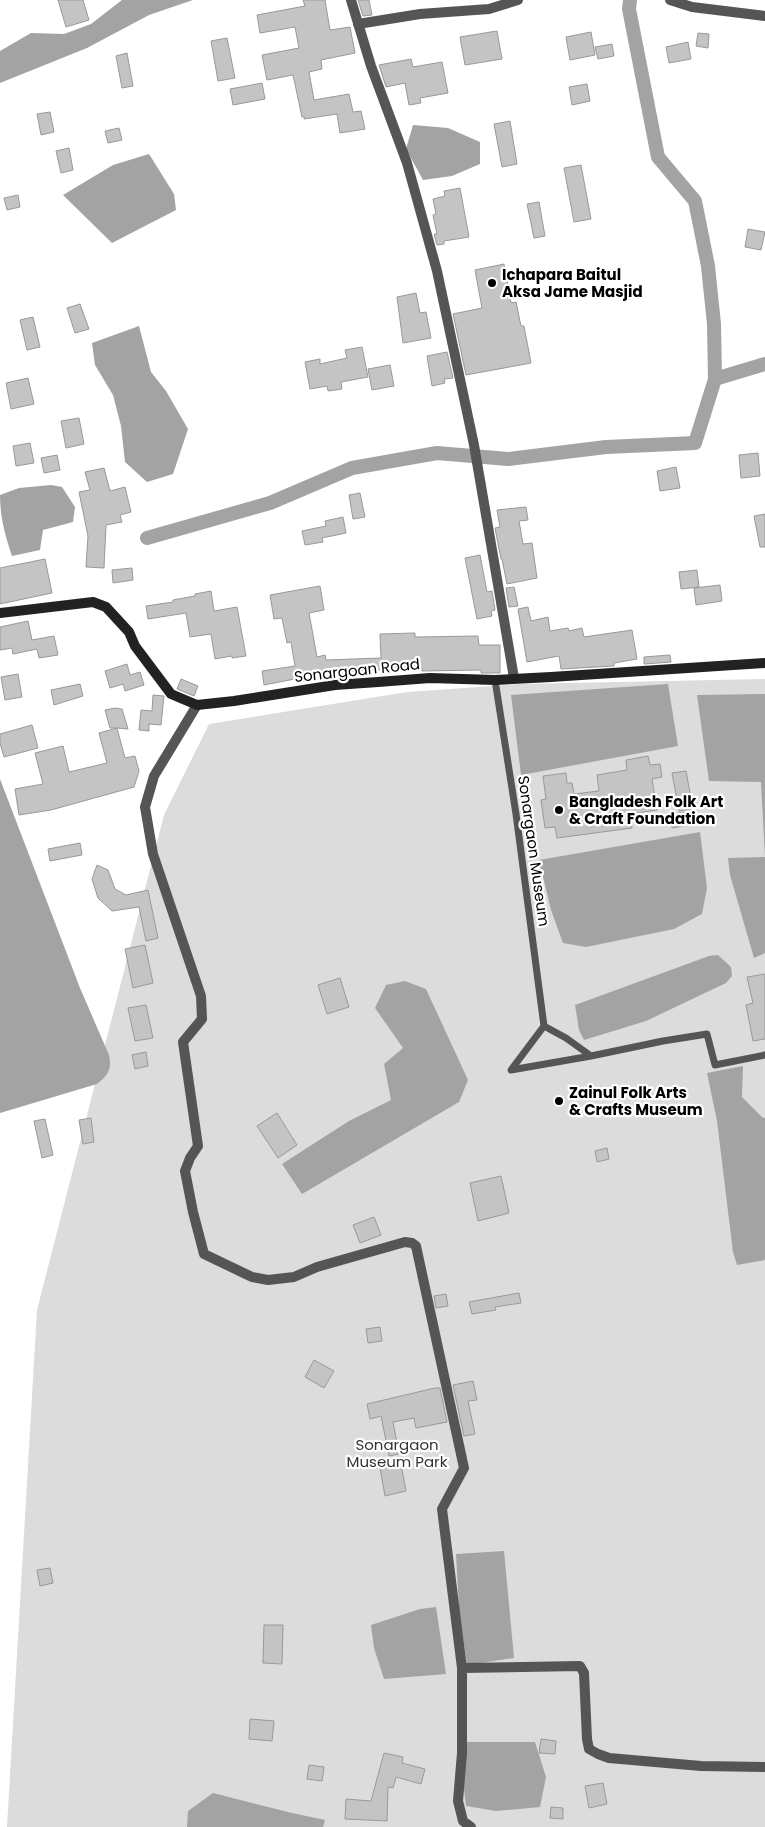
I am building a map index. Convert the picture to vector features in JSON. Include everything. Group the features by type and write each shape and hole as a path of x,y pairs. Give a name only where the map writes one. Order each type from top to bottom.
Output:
{"main road":[{"name":"Sonargoan Road","path":"0,613 94,602 106,607 129,632 135,646 171,694 198,705 335,686 430,678 495,680 551,678 765,663"}],"street":[{"path":"352,0 371,66 407,163 437,271 474,446 514,678"},
{"path":"358,24 420,14 489,9 518,0"},
{"path":"670,0 692,8 765,16"},
{"path":"198,705 154,776 145,807 154,854 201,996 202,1019 182,1042 198,1146 190,1158 186,1171 195,1220 204,1254 252,1277 268,1280 294,1277 318,1267 405,1242 416,1246 464,1468 442,1508 462,1668 462,1753 458,1801 463,1821 471,1827"},
{"path":"462,1668 580,1666 584,1673 589,1748 609,1758 701,1766 765,1767"}],"lane":[{"name":"Sonargaon Museum","path":"495,680 516,814 544,1026"},
{"path":"591,1056 566,1038 544,1026 511,1070 591,1056 663,1041 707,1034 715,1065 765,1055"}],"green space":[{"name":"Sonargaon Museum Park","path":"765,679 765,1827 7,1827 37,1310 164,815 209,724 407,692 519,684"}],"shaded area":[{"path":"122,0 193,0 149,15 87,48 0,83 0,51 31,33 64,34 91,24"},
{"path":"413,125 448,128 480,142 480,164 452,176 423,180 406,149"},
{"path":"149,154 174,194 176,210 112,243 63,195 113,165"},
{"path":"139,326 151,372 166,391 188,429 173,474 147,482 125,462 121,426 113,395 95,365 92,343"},
{"path":"51,485 62,487 75,507 73,522 43,530 40,550 12,556 3,526 0,495 19,488"},
{"path":"668,684 678,746 521,775 511,695"},
{"path":"765,694 765,857 761,782 709,781 697,695"},
{"path":"0,779 80,988 109,1055 110,1065 104,1078 97,1084 0,1113"},
{"path":"700,832 707,888 702,914 674,929 586,947 563,943 551,910 539,860"},
{"path":"765,857 765,953 754,958 730,875 728,858"},
{"path":"718,955 731,967 732,976 726,983 646,1021 584,1040 579,1030 575,1005 709,956"},
{"path":"405,981 426,989 468,1080 459,1102 302,1194 282,1164 349,1121 391,1100 384,1064 403,1048 375,1008 386,985"},
{"path":"743,1066 742,1097 765,1118 765,1260 737,1265 733,1252 717,1121 707,1073"},
{"path":"504,1551 514,1658 467,1665 459,1608 456,1554"},
{"path":"436,1607 446,1674 384,1679 374,1648 371,1625 420,1609"},
{"path":"467,1742 535,1742 546,1777 540,1807 496,1811 466,1806 462,1773"},
{"path":"213,1793 325,1820 323,1827 187,1827 188,1811"}],"building":[{"path":"58,0 83,0 89,20 66,27"},
{"path":"303,0 325,0 330,30 350,27 355,53 321,60 322,69 309,72 314,100 349,94 353,112 361,111 365,129 340,133 337,114 304,119 293,75 267,80 262,55 299,48 295,27 260,33 257,15 305,6"},
{"path":"358,0 369,0 372,15 363,16"},
{"path":"497,31 502,59 465,65 460,37"},
{"path":"591,32 595,55 570,60 566,37"},
{"path":"698,33 709,34 708,48 696,46"},
{"path":"227,38 235,78 218,81 211,41"},
{"path":"688,42 691,59 669,63 666,47"},
{"path":"612,44 614,56 598,59 595,47"},
{"path":"127,53 133,86 122,88 116,56"},
{"path":"411,59 413,67 442,62 448,93 420,98 421,103 409,105 405,83 386,87 379,65"},
{"path":"262,83 265,99 233,105 230,89"},
{"path":"587,84 590,101 572,105 569,87"},
{"path":"50,112 54,132 41,135 37,114"},
{"path":"510,121 517,164 502,167 494,124"},
{"path":"119,128 122,140 108,143 105,131"},
{"path":"69,148 73,170 61,173 56,151"},
{"path":"581,165 591,219 574,222 564,168"},
{"path":"460,188 469,237 444,241 444,244 437,245 434,234 437,234 433,215 436,214 433,199 445,196 444,191"},
{"path":"18,195 20,207 7,210 4,198"},
{"path":"539,202 545,236 534,238 527,204"},
{"path":"748,229 765,232 761,250 745,247"},
{"path":"504,264 511,303 516,302 521,326 524,326 531,363 466,375 453,314 482,308 475,270"},
{"path":"416,293 420,313 426,312 431,338 403,343 397,297"},
{"path":"80,304 89,329 75,333 67,308"},
{"path":"33,317 40,347 27,350 20,320"},
{"path":"362,347 368,377 341,382 342,389 328,391 327,386 310,389 305,362 320,359 320,364 347,358 345,350"},
{"path":"447,352 453,378 444,379 445,383 432,386 427,356"},
{"path":"390,365 394,386 372,390 368,369"},
{"path":"28,378 34,404 11,409 6,383"},
{"path":"79,418 84,444 66,448 61,421"},
{"path":"30,443 34,463 16,466 13,446"},
{"path":"758,453 760,476 741,478 739,455"},
{"path":"57,455 60,470 44,473 41,458"},
{"path":"676,467 680,488 660,491 657,471"},
{"path":"104,468 110,491 125,487 131,512 120,515 122,522 106,525 104,568 86,567 88,536 79,492 90,490 85,472"},
{"path":"360,493 365,517 353,519 349,495"},
{"path":"526,507 528,520 519,521 523,544 532,543 537,578 507,584 495,528 500,527 497,510"},
{"path":"765,514 765,547 760,547 754,516"},
{"path":"343,517 346,533 322,538 323,542 305,545 302,531 326,526 325,521"},
{"path":"480,555 487,592 492,591 495,610 491,611 492,616 477,619 465,558"},
{"path":"45,559 52,593 0,604 0,568"},
{"path":"132,568 133,580 113,583 112,570"},
{"path":"697,570 699,587 681,589 679,572"},
{"path":"720,585 722,601 696,605 694,588"},
{"path":"320,586 324,610 309,613 317,657 325,655 326,660 381,658 380,634 415,633 415,637 478,636 479,645 500,645 500,673 481,673 481,670 422,671 422,668 337,672 336,669 299,675 300,678 264,685 262,671 295,666 291,642 287,643 282,618 274,619 270,595"},
{"path":"514,587 518,606 509,607 506,588"},
{"path":"211,591 214,611 237,607 246,656 215,659 211,634 190,637 186,613 148,619 146,606 173,602 173,600"},
{"path":"528,607 531,621 548,617 550,631 568,628 569,631 582,628 584,637 632,630 637,659 614,663 614,666 561,669 559,656 527,662 518,609"},
{"path":"28,621 32,640 54,636 58,655 39,658 37,649 13,654 12,648 0,650 0,627"},
{"path":"670,655 671,662 644,664 644,657"},
{"path":"127,664 130,675 140,672 144,685 125,691 123,684 110,688 105,671"},
{"path":"18,674 22,697 5,700 1,677"},
{"path":"181,679 198,686 194,696 177,689"},
{"path":"80,684 83,696 54,705 51,690"},
{"path":"153,695 164,696 161,725 149,724 149,731 139,730 141,710 152,711"},
{"path":"122,709 128,729 110,728 105,710"},
{"path":"32,725 38,748 4,757 0,743 0,734"},
{"path":"117,728 125,758 135,756 139,771 134,787 51,810 19,815 15,789 43,784 35,753 63,746 69,772 107,763 99,733"},
{"path":"648,756 650,765 660,764 662,777 652,779 657,810 630,814 632,828 557,838 555,827 545,828 541,800 546,799 543,776 566,773 567,783 572,783 574,794 599,791 597,775 627,770 626,760"},
{"path":"686,771 693,809 679,811 672,773"},
{"path":"685,812 688,825 672,828 670,814"},
{"path":"80,843 82,855 50,861 48,849"},
{"path":"97,865 108,870 115,889 126,895 148,890 158,938 146,941 139,907 112,911 98,898 92,879"},
{"path":"145,945 153,983 133,988 125,949"},
{"path":"765,974 765,1039 753,1041 746,1005 753,1003 747,977"},
{"path":"340,978 349,1007 327,1014 318,985"},
{"path":"146,1005 153,1038 135,1041 128,1008"},
{"path":"146,1052 148,1066 135,1069 132,1055"},
{"path":"277,1113 297,1145 278,1158 257,1126"},
{"path":"91,1118 94,1142 83,1144 79,1120"},
{"path":"45,1119 53,1155 42,1158 34,1121"},
{"path":"607,1148 609,1159 597,1162 595,1151"},
{"path":"501,1176 509,1213 478,1221 470,1183"},
{"path":"374,1217 381,1235 360,1243 353,1225"},
{"path":"519,1293 521,1303 495,1307 496,1310 472,1314 469,1302"},
{"path":"446,1294 448,1306 436,1308 434,1296"},
{"path":"380,1327 382,1341 368,1343 366,1329"},
{"path":"314,1360 334,1371 324,1388 305,1377"},
{"path":"473,1381 477,1400 468,1401 475,1434 464,1436 453,1385"},
{"path":"440,1388 447,1422 416,1428 414,1418 393,1422 399,1454 389,1456 381,1416 370,1419 367,1404"},
{"path":"401,1464 406,1491 385,1496 380,1468"},
{"path":"50,1568 53,1583 40,1586 37,1570"},
{"path":"264,1625 283,1625 282,1664 263,1663"},
{"path":"250,1719 274,1721 272,1741 249,1739"},
{"path":"541,1739 556,1741 555,1754 539,1753"},
{"path":"384,1753 403,1757 402,1763 425,1769 421,1784 396,1777 393,1788 388,1787 387,1821 345,1819 346,1799 371,1801"},
{"path":"309,1765 324,1767 322,1781 307,1779"},
{"path":"603,1783 607,1804 589,1808 585,1786"},
{"path":"551,1807 563,1808 563,1819 550,1818"}],"waterway":[{"path":"630,0 629,9 658,157 695,201 708,266 714,324 715,379"},
{"path":"147,538 270,503 352,468 437,453 508,459 606,447 695,443 715,379 765,364"}],"place":[{"name":"Ichapara Baitul Aksa Jame Masjid","path":"492,283"},
{"name":"Bangladesh Folk Art & Craft Foundation","path":"559,810"},
{"name":"Zainul Folk Arts & Crafts Museum","path":"559,1101"}]}
